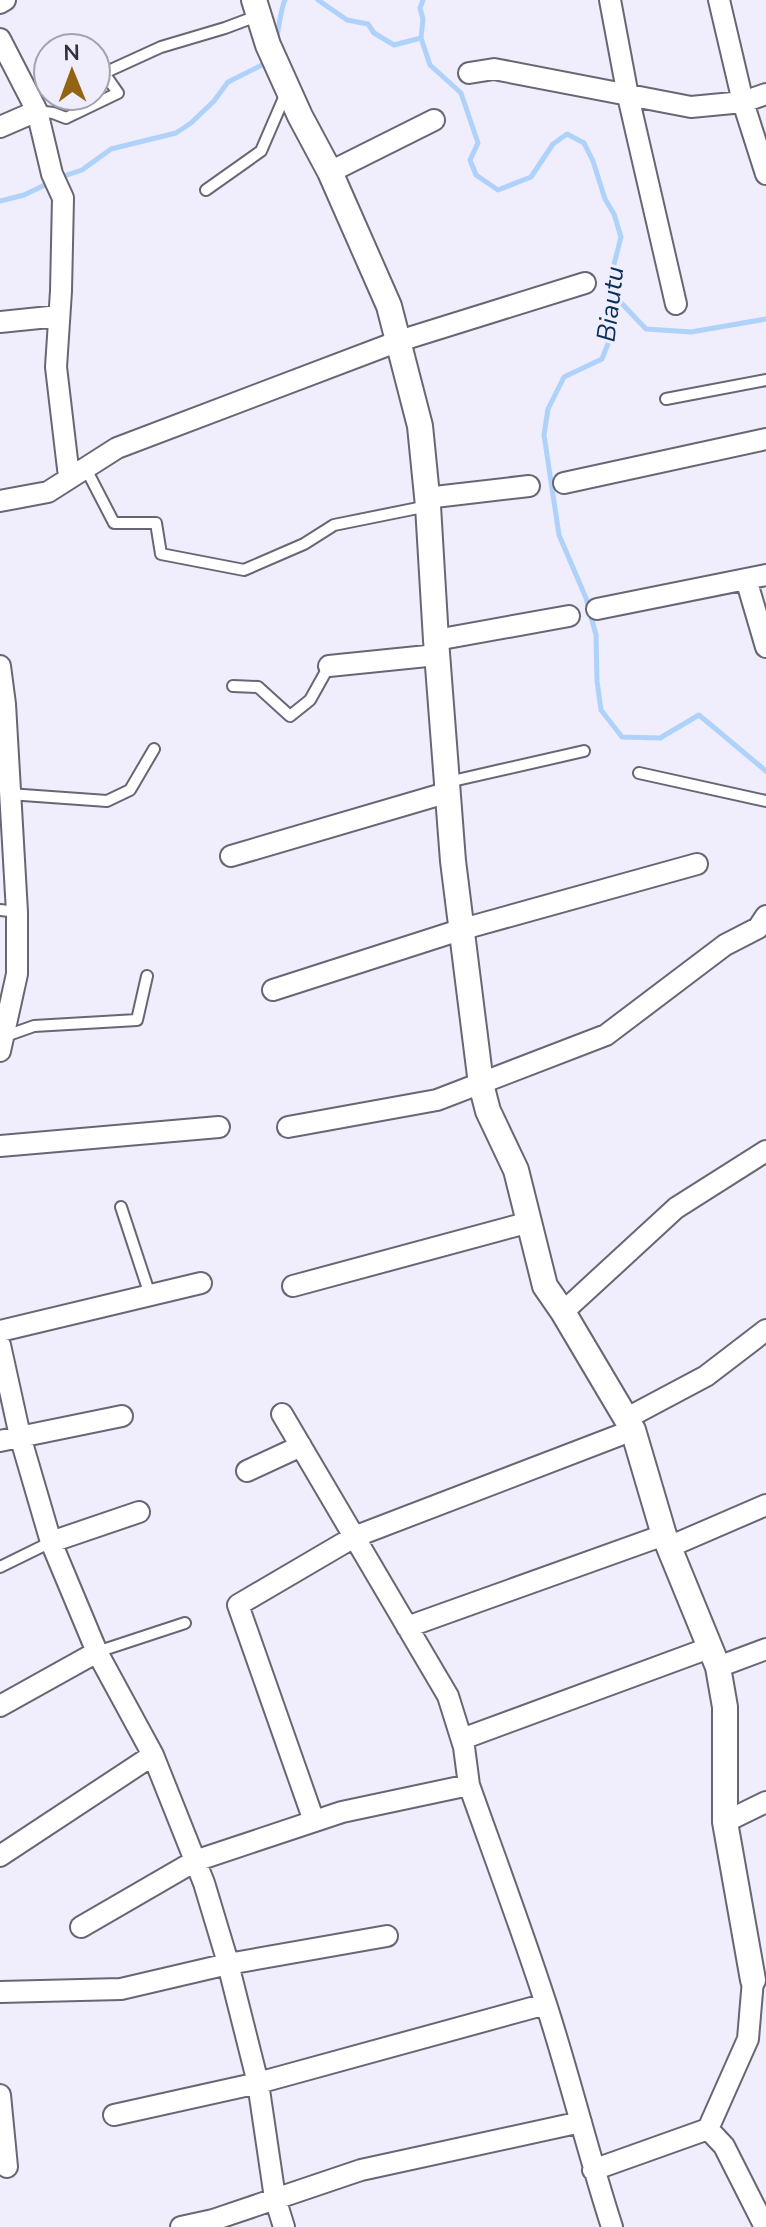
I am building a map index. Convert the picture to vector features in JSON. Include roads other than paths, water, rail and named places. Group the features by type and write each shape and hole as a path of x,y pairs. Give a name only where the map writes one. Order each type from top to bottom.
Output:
{"street":[{"path":"610,0 628,96 676,304"},
{"path":"719,0 743,102 766,174"},
{"path":"257,8 288,89 330,172 389,306 420,426 453,861 481,1084 488,1111 516,1170 545,1286 630,1424 668,1540 713,1657 725,1707 725,1822 758,1976 757,2037 708,2129 593,2170"},
{"path":"0,39 32,101"},
{"path":"469,73 494,69 691,107 743,102 766,94"},
{"path":"0,127 35,112"},
{"path":"37,112 63,198 56,367 77,472"},
{"path":"330,172 434,120"},
{"path":"0,501 48,492 117,448 399,341 585,283"},
{"path":"0,322 59,316"},
{"path":"564,483 766,439"},
{"path":"427,502 529,486"},
{"path":"597,609 756,577 766,647"},
{"path":"329,666 436,647 569,616"},
{"path":"0,666 9,794 8,911 17,974 2,1044"},
{"path":"231,856 449,787"},
{"path":"273,990 463,929 697,864"},
{"path":"288,1127 437,1100 606,1035 725,945 758,928 766,916"},
{"path":"0,1146 219,1127"},
{"path":"563,1312 676,1208 766,1151"},
{"path":"293,1286 530,1222"},
{"path":"0,1331 201,1283"},
{"path":"314,1821 238,1605 354,1537 630,1424 706,1376 766,1330"},
{"path":"0,1345 10,1439 97,1652 153,1755 204,1883 258,2083 275,2198 284,2227"},
{"path":"282,1414 448,1696 462,1739 469,1785 546,2004 612,2227"},
{"path":"10,1439 122,1416"},
{"path":"247,1471 301,1446"},
{"path":"407,1627 766,1505"},
{"path":"51,1542 139,1512"},
{"path":"462,1739 713,1657 766,1649"},
{"path":"0,1706 97,1652"},
{"path":"0,1856 153,1755"},
{"path":"81,1927 195,1861 342,1812 469,1785"},
{"path":"725,1822 766,1802"},
{"path":"0,1992 121,1989 228,1964 387,1936"},
{"path":"114,2115 258,2083 546,2004"},
{"path":"0,2095 7,2167"},
{"path":"181,2227 213,2220 361,2170 581,2122"},
{"path":"708,2129 724,2146 765,2227"}],"lane":[{"path":"112,69 161,47 225,28 257,8"},
{"path":"206,190 261,151 288,89"},
{"path":"45,112 66,118 78,112"},
{"path":"666,399 766,380"},
{"path":"77,472 114,523 156,523 161,554 244,570 304,544 334,525 427,502"},
{"path":"233,686 258,687 290,716 310,700 329,666"},
{"path":"9,794 107,801 130,790 154,749"},
{"path":"449,787 584,751"},
{"path":"639,773 766,801"},
{"path":"2,1044 34,1026 137,1020 147,976"},
{"path":"121,1207 150,1295"},
{"path":"0,1567 51,1542"},
{"path":"97,1652 185,1623"}],"waterway":[{"path":"277,41 285,0"},
{"path":"318,0 347,20 368,24 374,33 394,45 421,38"},
{"name":"Biautu","path":"423,0 420,8 423,19 421,38 430,65 461,93 478,143 470,160 476,175 498,190 531,177 553,144 567,134 584,143 621,237 611,276 609,341 602,359 564,377 548,409 544,435 559,535 586,598 596,635 601,710 622,737 660,738 699,715 766,771"},
{"path":"58,178 82,170 111,149 176,133 214,101 228,82 262,65 265,60"},
{"path":"0,201 24,195 49,183"},
{"path":"609,290 646,329 691,332 766,319"}]}
